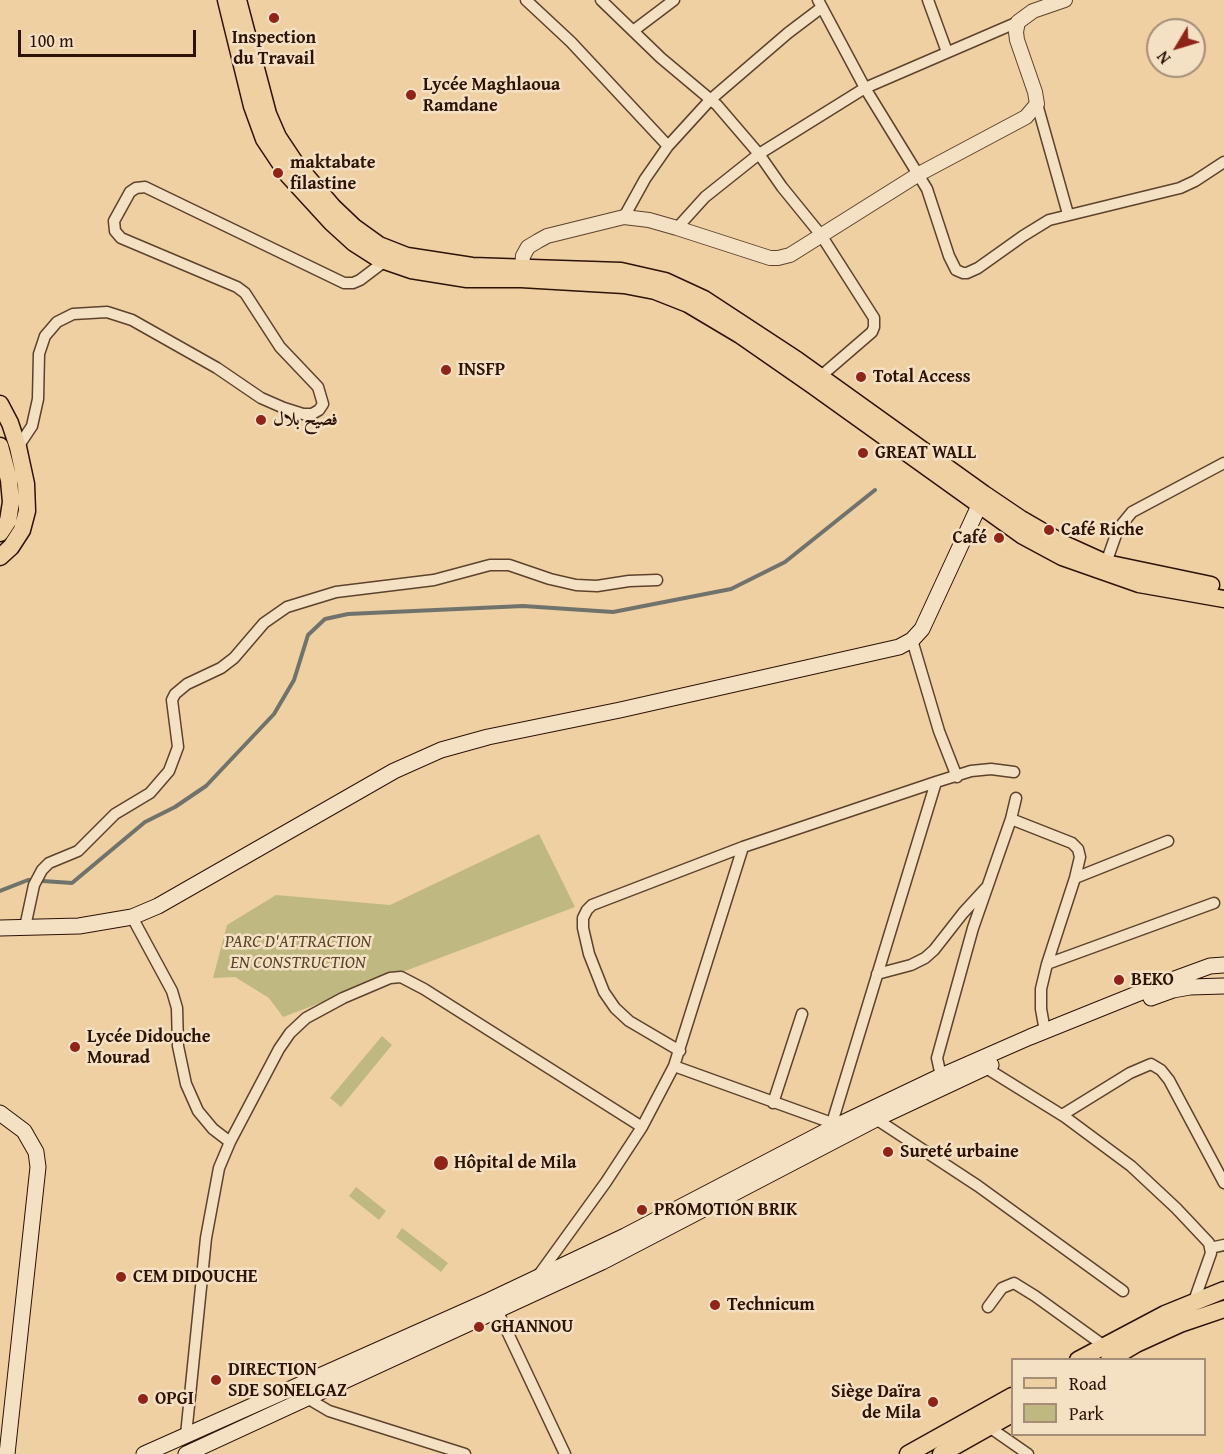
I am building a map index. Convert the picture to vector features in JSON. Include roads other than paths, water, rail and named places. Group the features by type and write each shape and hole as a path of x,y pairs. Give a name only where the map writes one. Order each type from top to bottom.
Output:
{"main road":[{"path":"226,0 252,106 264,139 288,175 332,223 354,243 385,261 411,270 467,279 521,272 621,271 665,281 704,299 821,376 958,483"},
{"path":"238,0 265,103 278,137 296,164 347,220 379,245 407,255 472,266 656,291 688,304 740,335 958,483 982,500 1023,536 1062,557 1139,584 1224,599"},
{"path":"0,404 10,423 18,447 26,484 27,511 22,530 11,547 0,557"},
{"path":"0,446 9,480 11,502 8,521 0,533"},
{"path":"982,500 1064,544 1106,563 1224,588"},
{"path":"0,928 79,926 132,917 158,906 394,771 441,750 488,737 620,710 899,647 912,640 922,629 982,500"},
{"path":"186,1454 602,1262 941,1076 1169,981 1210,966 1224,965"},
{"path":"144,1454 625,1236 833,1126 873,1115 1173,990 1224,986"},
{"path":"0,1113 24,1131 36,1152 39,1167 7,1454"},
{"path":"1106,1352 1194,1301 1224,1290"},
{"path":"1082,1358 1137,1344 1180,1324 1224,1309"},
{"path":"908,1454 1011,1397"},
{"path":"941,1454 1011,1415"}],"street":[{"path":"601,0 710,100 759,154 821,236 874,318 872,332 821,376"},
{"path":"633,31 674,0"},
{"path":"928,0 947,52"},
{"path":"1065,0 1031,6 1018,22 1016,32 1068,214"},
{"path":"530,1 668,146"},
{"path":"624,217 645,179 668,146 710,100 820,4 865,88 919,174 956,270 963,273 978,268 1049,220 1180,188 1195,182 1224,162"},
{"path":"676,228 705,197 759,154 865,88 1018,22"},
{"path":"521,272 523,256 528,247 547,236 624,217 649,220 770,258 790,255 919,174 1007,129 1026,117 1037,104"},
{"path":"18,447 32,426 38,399 39,354 45,336 57,322 73,314 107,312 132,320 217,368 261,398 284,408 303,414 312,414 323,404 318,387 280,347 245,293 121,238 115,231 114,221 130,192 136,188 145,186 344,283 360,280 385,261"},
{"path":"1106,563 1118,529 1131,512 1224,463"},
{"path":"25,927 34,885 42,870 49,864 78,851 115,814 150,793 169,771 178,747 172,700 179,688 221,668 234,658 264,623 287,607 336,592 434,580 490,565 509,565 576,585 597,586 657,580"},
{"path":"912,640 939,731 957,777"},
{"path":"680,1051 636,1026 615,1008 604,992 588,954 584,918 592,905 743,847 936,782 972,771 990,769 1014,772"},
{"path":"674,1066 833,1126 936,782"},
{"path":"941,1076 937,1058 973,928 990,884 1016,798"},
{"path":"1011,819 1072,843 1078,849 1080,857 1041,989 1041,1009 1045,1031"},
{"path":"1075,878 1168,841"},
{"path":"538,1277 575,1227 642,1127 674,1066 743,847"},
{"path":"877,974 910,965 925,958 990,884"},
{"path":"1047,964 1214,903"},
{"path":"132,917 172,991 177,1008 178,1046 186,1084 198,1111 230,1142"},
{"path":"186,1435 206,1238 219,1168 230,1142 279,1049 290,1033 306,1018 343,998 390,978 401,977 424,988 642,1127"},
{"path":"773,1103 802,1014"},
{"path":"1062,1115 1130,1073 1151,1064 1161,1070 1169,1080 1224,1183"},
{"path":"986,1068 1062,1115 1131,1166 1209,1242 1211,1253 1194,1301"},
{"path":"873,1115 978,1186 1123,1291"},
{"path":"1210,1248 1224,1245"},
{"path":"988,1307 1002,1288 1014,1283 1106,1352"},
{"path":"496,1310 565,1454"},
{"path":"307,1398 329,1411 465,1454"},
{"path":"989,1427 1028,1454"}],"waterway":[{"path":"0,891 28,880 72,883 145,822 175,807 206,786 274,714 294,680 308,635 325,619 348,614 523,606 613,612 731,589 785,562 875,490"}],"place":[{"name":"Inspection du Travail","path":"274,18"},
{"name":"Lycée Maghlaoua Ramdane","path":"411,95"},
{"name":"maktabate filastine","path":"278,173"},
{"name":"INSFP","path":"446,370"},
{"name":"Total Access","path":"861,377"},
{"name":"فصيح بلال","path":"261,420"},
{"name":"GREAT WALL","path":"863,453"},
{"name":"Café Riche","path":"1049,530"},
{"name":"Café","path":"999,538"},
{"name":"BEKO","path":"1119,980"},
{"name":"Lycée Didouche Mourad","path":"75,1047"},
{"name":"Sureté urbaine","path":"888,1152"},
{"name":"Hôpital de Mila","path":"441,1163"},
{"name":"PROMOTION BRIK","path":"642,1210"},
{"name":"CEM DIDOUCHE","path":"121,1277"},
{"name":"Technicum","path":"715,1305"},
{"name":"GHANNOU","path":"479,1327"},
{"name":"DIRECTION SDE SONELGAZ","path":"216,1380"},
{"name":"OPGI","path":"143,1399"},
{"name":"Siège Daïra de Mila","path":"933,1402"}],"park label":[{"name":"PARC D'ATTRACTION EN CONSTRUCTION","path":"298,952"}]}
